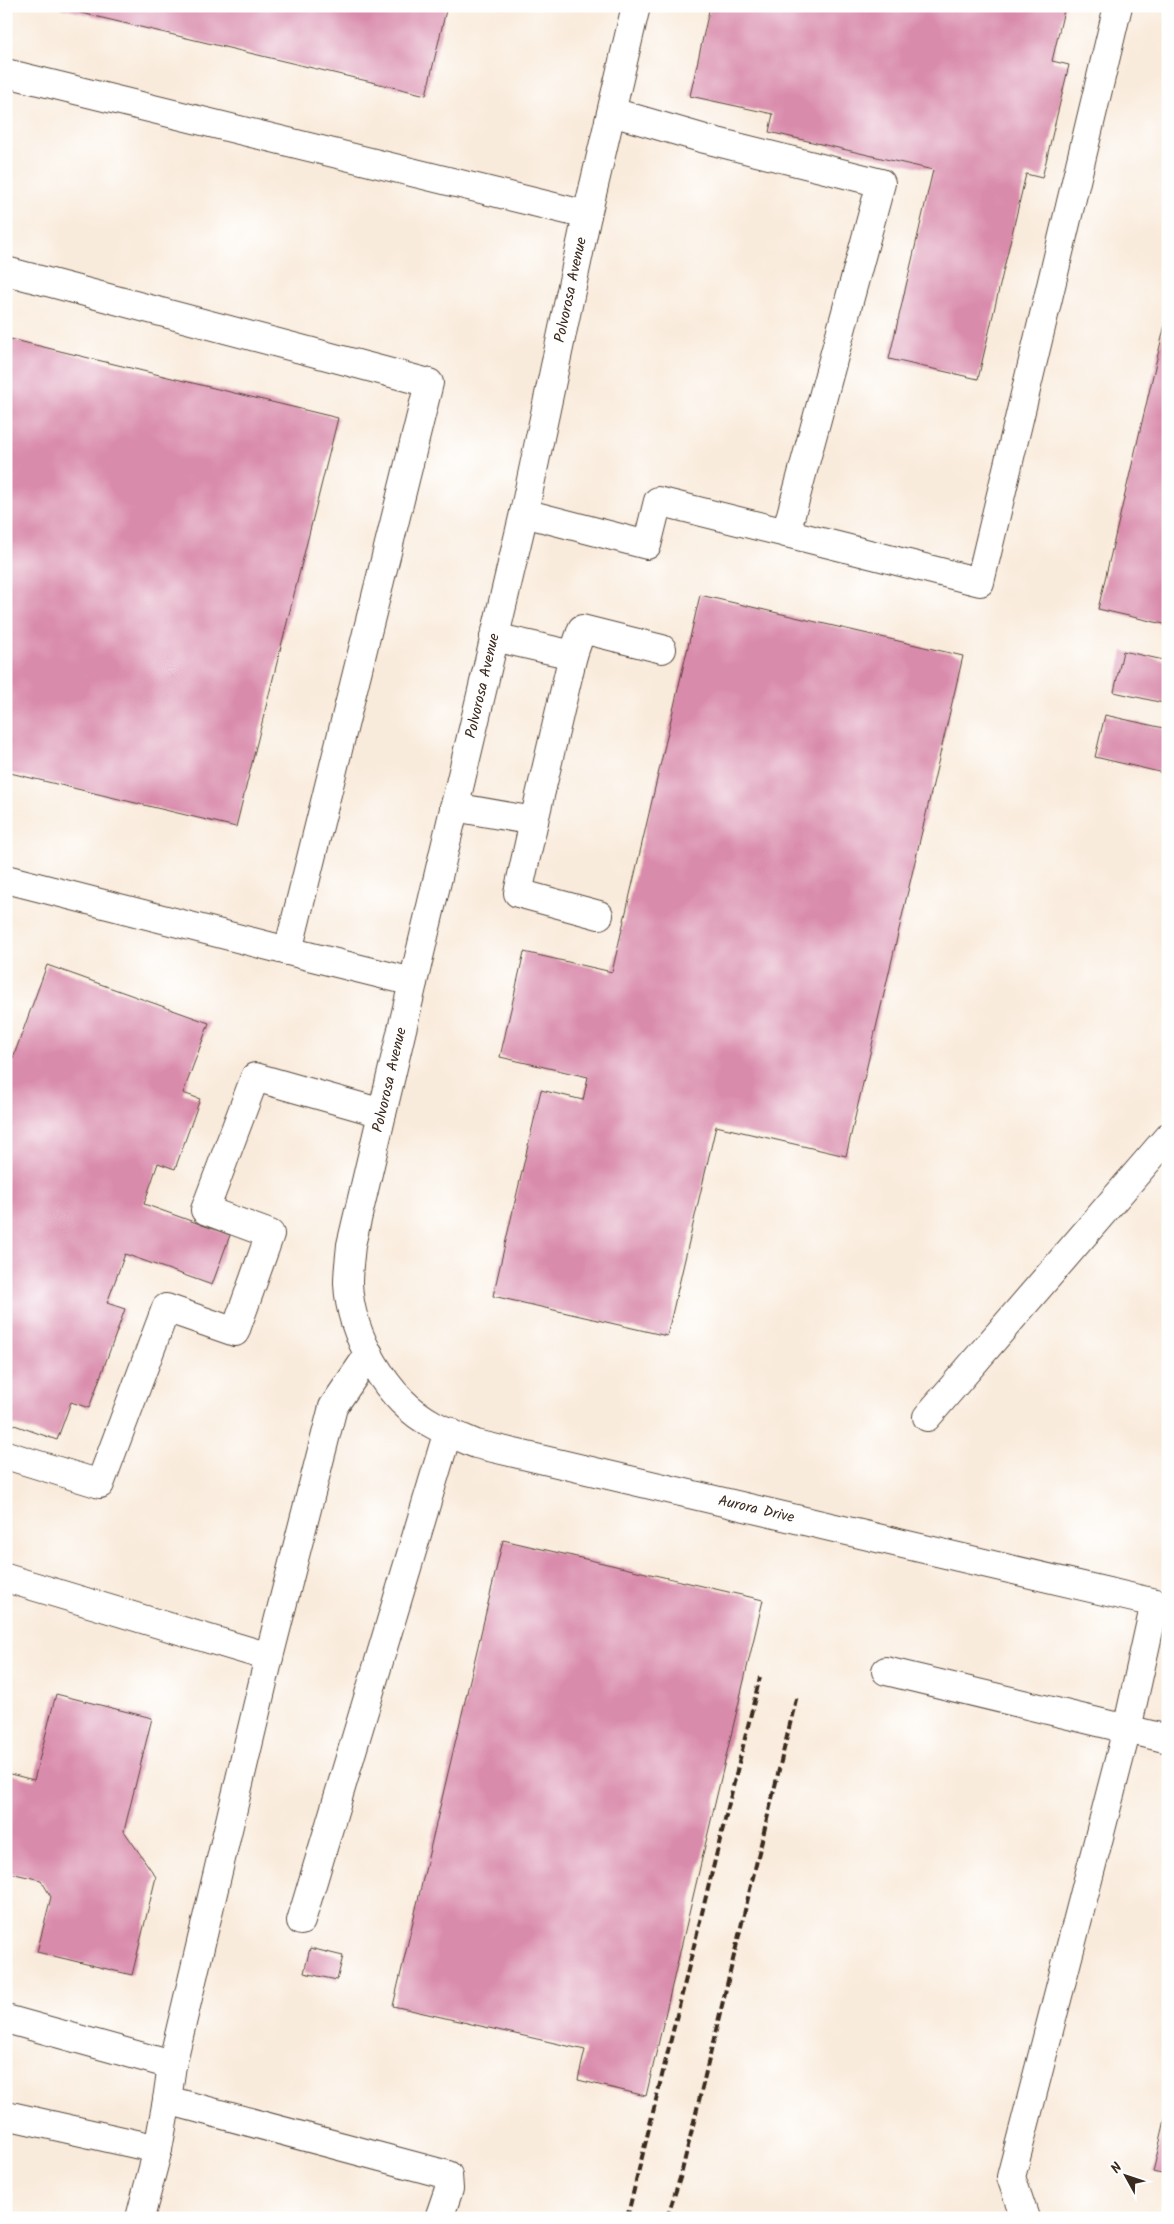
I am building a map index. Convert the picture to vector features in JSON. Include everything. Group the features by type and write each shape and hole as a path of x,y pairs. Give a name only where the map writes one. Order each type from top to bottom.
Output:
{"street":[{"name":"Polvorosa Avenue","path":"371,1358 355,1324 348,1283 351,1244 524,513 587,215 636,6"},
{"path":"524,513 647,545 658,501 980,582 1118,6"},
{"path":"6,73 587,215"},
{"path":"612,112 705,139 881,184 786,533"},
{"path":"6,272 429,382 288,950"},
{"path":"599,915 518,893 573,655 582,629 662,648"},
{"path":"494,637 573,655"},
{"path":"454,807 534,821"},
{"path":"6,879 413,982"},
{"path":"6,1455 100,1484 166,1308 235,1332 270,1234 205,1210 255,1077 382,1114"},
{"path":"927,1417 1168,1137"},
{"path":"140,2218 158,2149 172,2065 269,1656 334,1406 371,1358"},
{"name":"Aurora Drive","path":"371,1358 402,1402 433,1425 476,1444 1161,1605"},
{"path":"302,1921 448,1431"},
{"path":"6,1578 269,1656"},
{"path":"1026,2218 1011,2177 1109,1793 1161,1605"},
{"path":"886,1671 1168,1739"},
{"path":"6,2019 172,2065"},
{"path":"167,2100 448,2175 449,2189 439,2218"},
{"path":"6,2115 158,2149"}],"building":[{"path":"52,6 447,6 426,95"},
{"path":"710,6 1065,6 1052,61 1069,65 1042,178 1026,174 978,379 889,359 933,170 769,132 773,114 690,96"},
{"path":"1168,316 1168,625 1098,609"},
{"path":"6,338 338,418 236,827 6,772"},
{"path":"700,595 963,656 846,1156 716,1126 667,1336 493,1296 541,1090 583,1100 588,1077 500,1057 524,952 612,972"},
{"path":"1123,651 1168,661 1168,704 1114,692"},
{"path":"1105,715 1168,729 1168,774 1095,757"},
{"path":"47,965 209,1023 183,1093 200,1099 175,1169 158,1163 144,1204 230,1235 212,1285 125,1254 107,1303 125,1309 89,1408 71,1402 57,1440 6,1422 6,1077"},
{"path":"503,1540 763,1600 646,2096 578,2080 585,2050 393,2006"},
{"path":"56,1694 152,1718 124,1831 156,1877 132,1975 37,1952 51,1897 41,1880 6,1872 6,1773 34,1780"},
{"path":"310,1948 343,1956 337,1980 304,1973"},
{"path":"1168,2111 1168,2176 1153,2172"}],"railway":[{"path":"627,2218 760,1677"},
{"path":"667,2218 681,2175 797,1695"}]}
